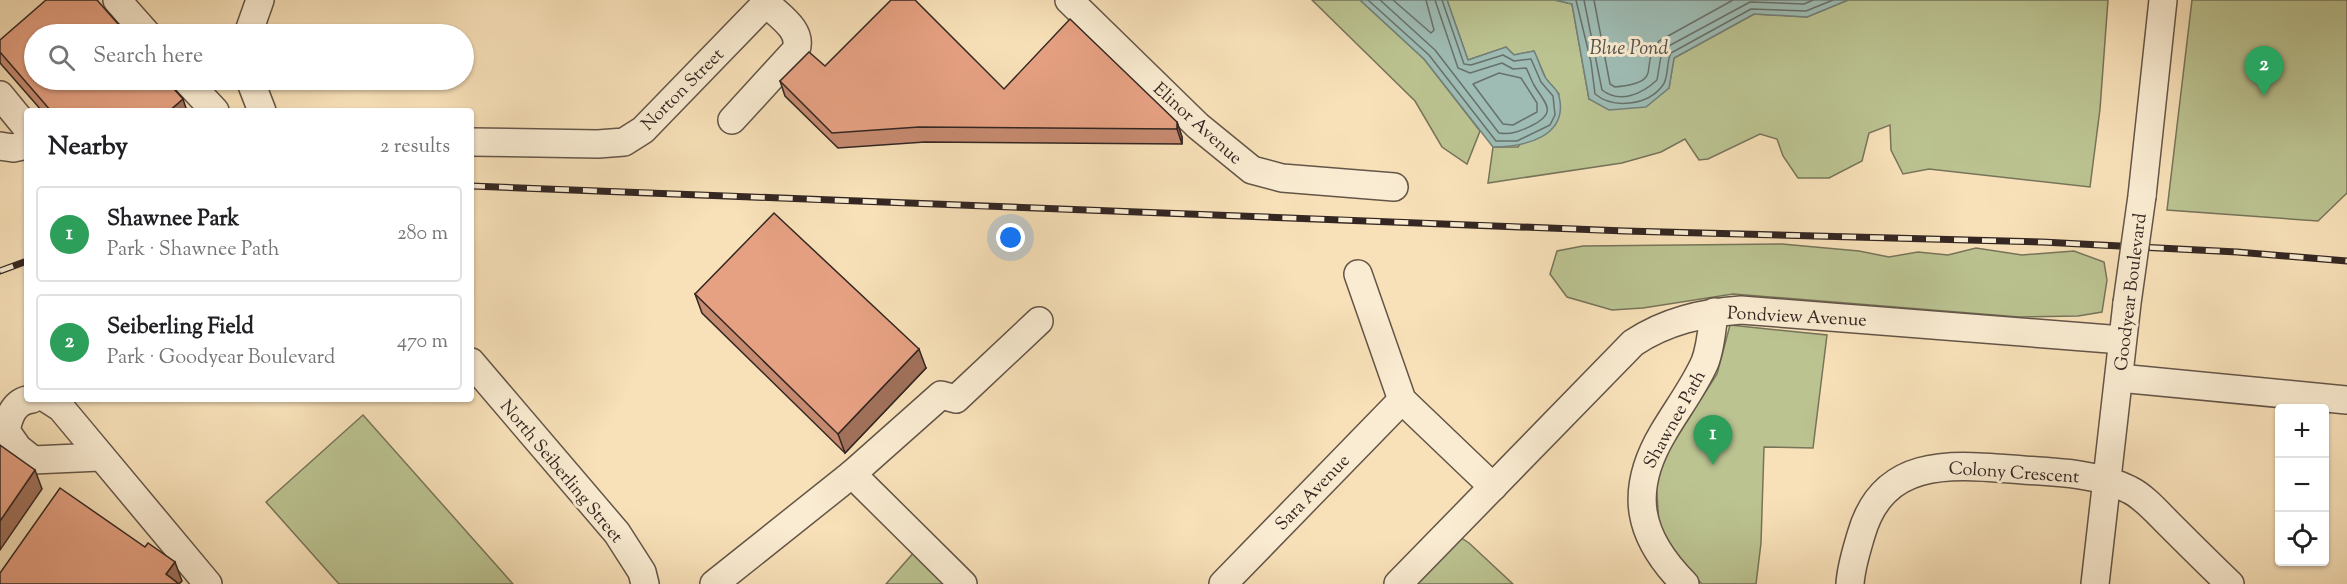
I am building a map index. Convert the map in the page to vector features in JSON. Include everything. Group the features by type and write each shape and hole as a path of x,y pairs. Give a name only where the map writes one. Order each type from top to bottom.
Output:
{"street":[{"path":"117,0 138,24"},
{"path":"252,24 260,0"},
{"name":"Elinor Avenue","path":"1069,0 1198,126 1252,170 1282,178 1394,187"},
{"name":"Goodyear Boulevard","path":"2095,584 2122,340 2142,196 2163,0"},
{"path":"732,120 796,50 799,42 795,32 759,4"},
{"name":"Norton Street","path":"474,142 598,144 624,142 643,130 759,4"},
{"path":"195,90 212,108"},
{"path":"254,90 261,108"},
{"path":"0,95 24,124"},
{"path":"0,146 13,148 24,146"},
{"path":"1358,274 1402,400 1493,487"},
{"name":"Pondview Avenue","path":"1398,584 1633,344 1653,330 1672,323 1714,312 1741,310 2122,340"},
{"name":"Shawnee Path","path":"1685,584 1668,567 1653,544 1642,510 1641,491 1648,460 1705,362 1714,312"},
{"path":"714,584 852,474 941,395 956,399 1039,321"},
{"name":"North Seiberling Street","path":"474,366 617,534 642,572 645,584"},
{"path":"2119,378 2347,400"},
{"name":"Sara Avenue","path":"1223,584 1402,400"},
{"path":"24,401 9,414 6,431 18,448 33,460 100,457"},
{"path":"52,402 61,408 208,584"},
{"name":"Colony Crescent","path":"1850,584 1851,570 1867,516 1883,492 1906,476 1920,470 1957,466 2041,471 2107,481 2133,492 2230,584"},
{"path":"852,474 963,584"}],"green space":[{"path":"1312,0 1360,0 1424,59 1480,131 1467,164 1442,147 1415,101"},
{"path":"1447,0 1555,0 1572,4 1589,99 1669,88 1674,58 1754,14 1807,17 1848,0 2108,0 2100,109 2090,187 1929,169 1903,174 1891,150 1890,125 1869,133 1862,161 1829,178 1798,178 1783,156 1777,139 1760,134 1708,159 1699,160 1685,139 1661,152 1622,163 1488,183 1493,147 1518,147 1559,94 1546,79 1534,51 1514,55 1506,47 1468,60"},
{"path":"2192,0 2347,0 2347,193 2318,221 2167,210"},
{"path":"1782,244 1859,251 1889,257 1918,252 1948,255 1976,248 2022,255 2074,251 2104,262 2107,280 2102,312 2078,316 2019,317 1733,294 1643,308 1612,310 1567,297 1550,274 1557,251 1583,246"},
{"path":"1730,325 1827,335 1813,448 1764,447 1761,543 1756,584 1702,584 1670,553 1659,524 1656,481 1671,446 1717,374"},
{"path":"363,415 513,584 339,584 266,502"},
{"path":"1460,537 1469,543 1513,584 1415,584"},
{"path":"916,550 945,584 886,584"}],"water":[{"name":"Blue Pond","path":"1360,0 1447,0 1468,60 1506,47 1514,55 1534,51 1545,77 1558,93 1560,110 1557,121 1551,130 1530,142 1493,147 1424,59"},
{"name":"Blue Pond","path":"1555,0 1848,0 1807,17 1754,14 1674,58 1669,88 1646,107 1609,110 1589,99 1572,4"}],"building":[{"path":"46,0 97,0 118,24 24,24 24,80 0,52 0,40"},
{"path":"891,0 915,0 1004,89 1070,19 1177,122 1177,129 919,127 832,133 780,81 809,52 825,66"},
{"path":"33,90 175,90 183,99 172,108 48,108"},
{"path":"774,213 919,349 838,434 695,294"},
{"path":"0,445 35,470 0,521"},
{"path":"60,488 145,547 148,543 175,562 166,574 179,584 0,584 0,573"}],"railway":[{"path":"474,186 1625,231 2042,242 2237,252 2347,261"},
{"path":"0,271 24,262"}],"place":[{"name":"Seiberling Field","path":"2264,96"},
{"name":"Shawnee Park","path":"1713,465"}]}
